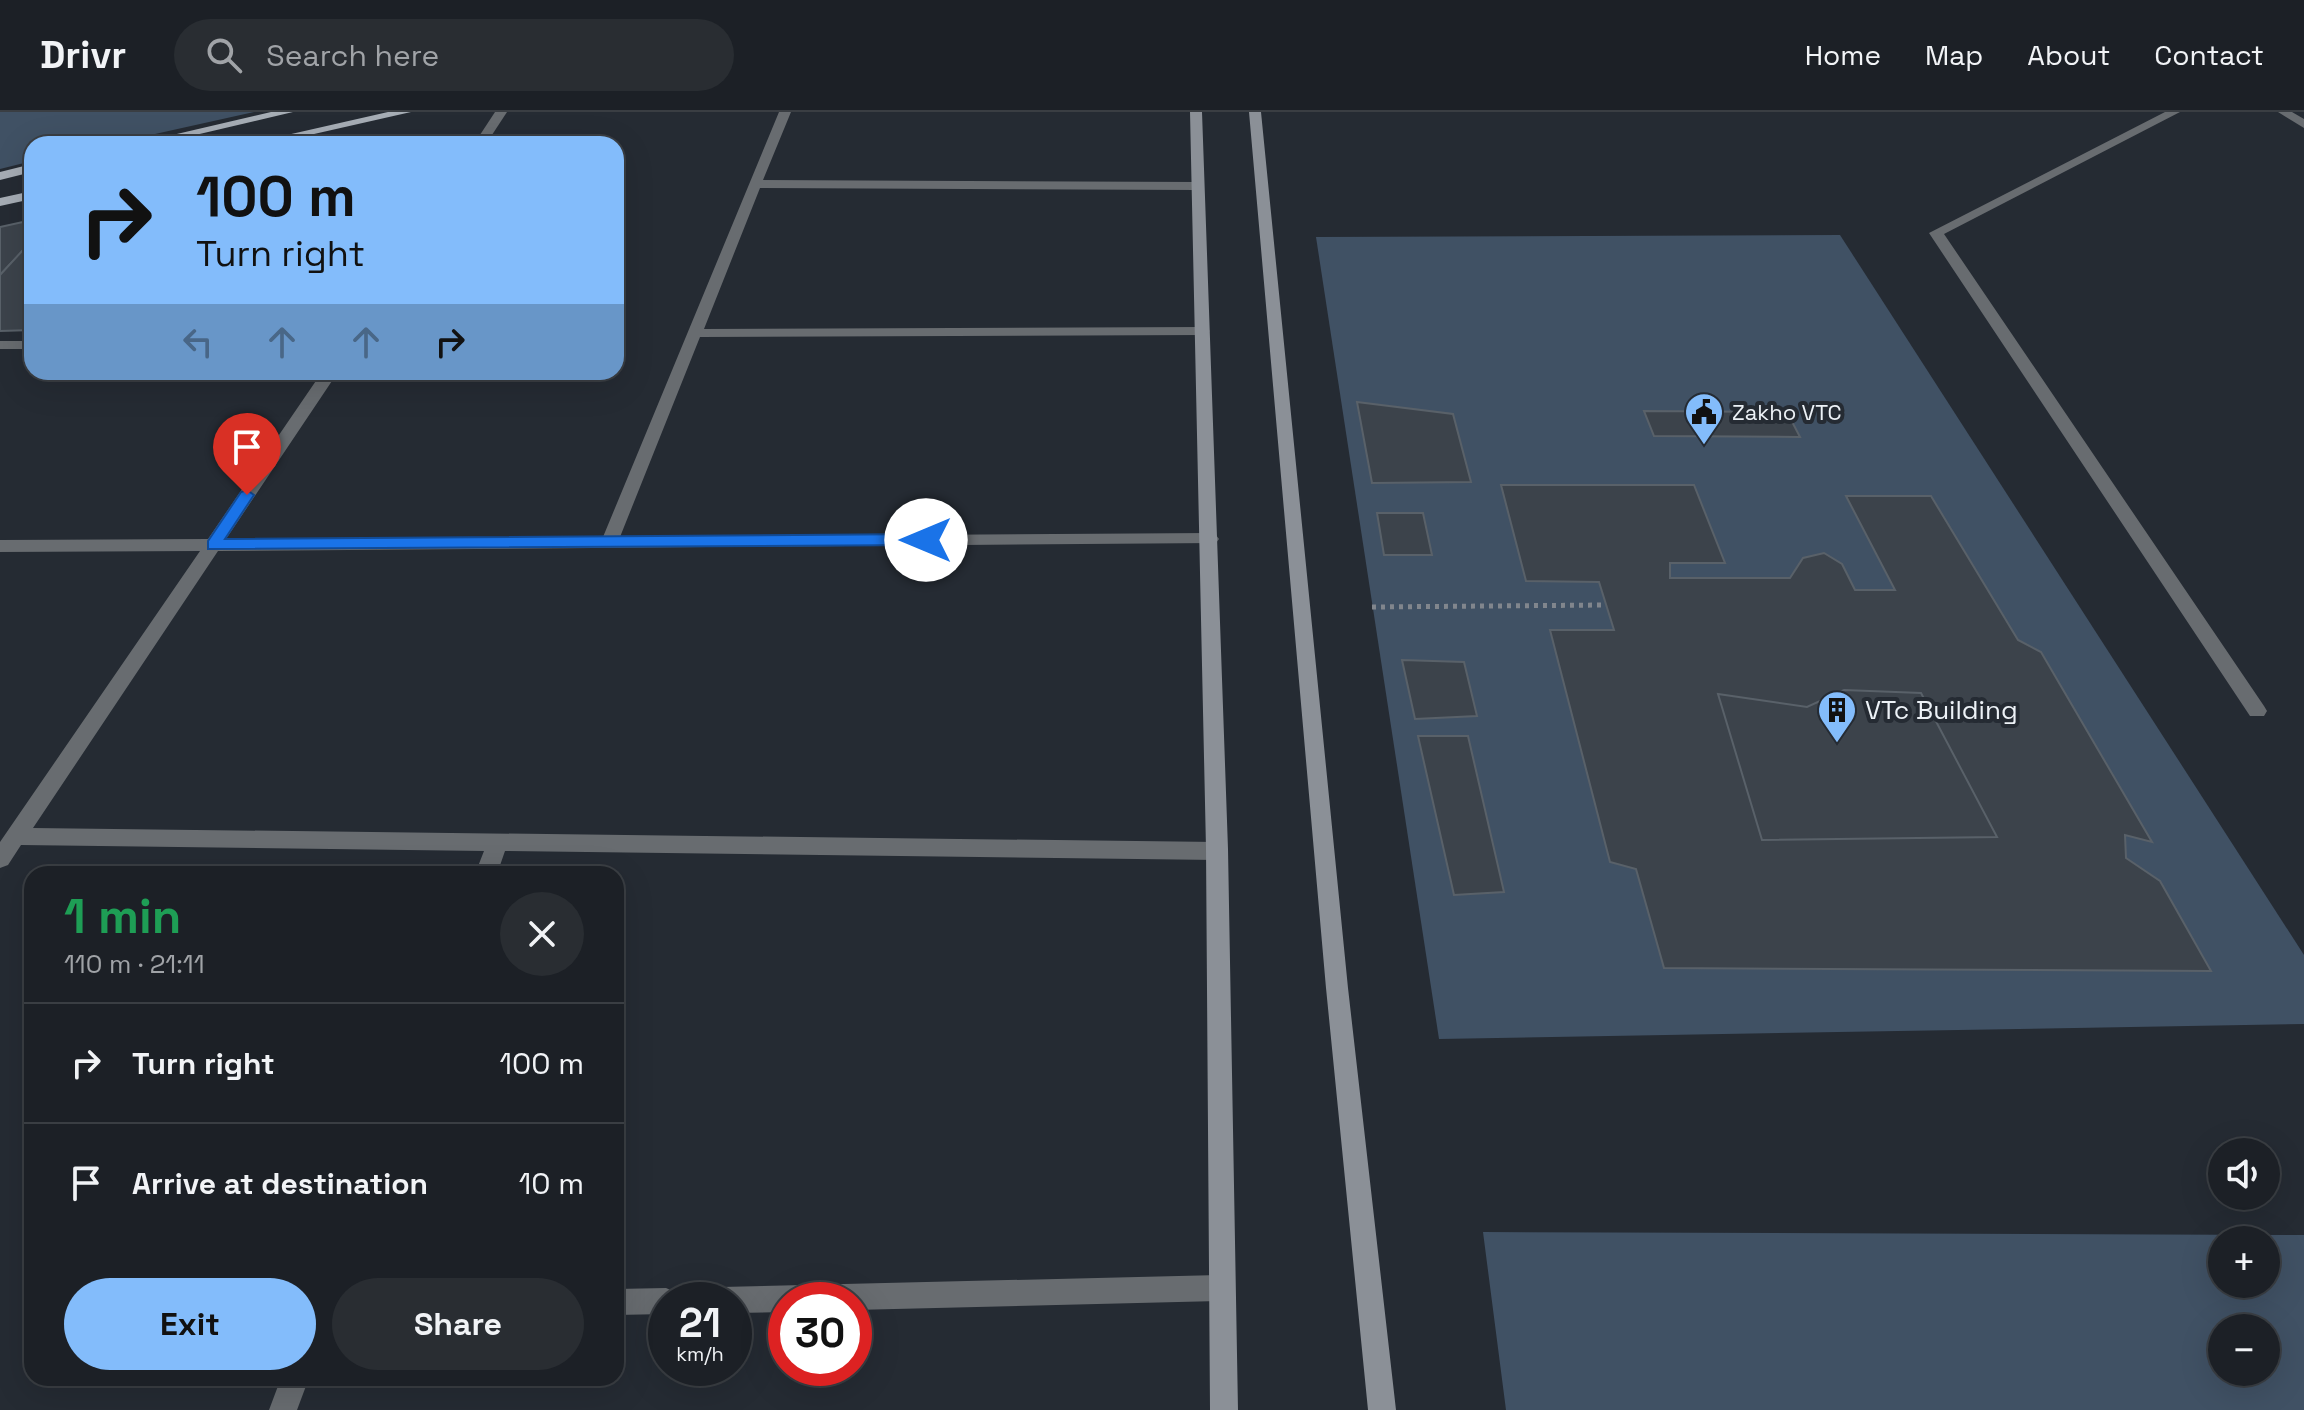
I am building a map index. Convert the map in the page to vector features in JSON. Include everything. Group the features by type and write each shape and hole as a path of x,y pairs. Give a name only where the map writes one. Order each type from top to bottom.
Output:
{"main road":[{"path":"177,136 287,112"},
{"path":"291,136 405,112"},
{"path":"1196,112 1217,851 1219,1288 1224,1410"},
{"path":"1255,112 1336,972 1382,1410"},
{"path":"0,176 24,170"},
{"path":"0,202 24,197"}],"street":[{"path":"485,136 501,112"},
{"path":"610,540 785,112"},
{"path":"2174,112 1936,233 2257,711"},
{"path":"2284,112 2304,124"},
{"path":"756,184 1198,186"},
{"path":"695,333 1203,331"},
{"path":"0,345 24,345"},
{"path":"0,859 325,380"},
{"path":"0,546 610,540 1210,539"},
{"path":"15,836 1217,851"},
{"path":"489,866 498,842"},
{"path":"752,1299 1219,1288"},
{"path":"624,1302 648,1301"},
{"path":"283,1410 292,1386"}],"path":[{"path":"1372,607 1606,605"}],"shaded area":[{"path":"0,112 254,112 146,136 24,136 24,163 0,169"},
{"path":"1840,235 2304,955 2304,1024 1439,1039 1316,237"},
{"path":"1483,1232 2208,1235 2208,1298 2280,1298 2280,1235 2304,1235 2304,1410 1506,1410"}],"building":[{"path":"24,222 24,250 0,275 0,227"},
{"path":"24,250 24,330 0,331 0,275"},
{"path":"1357,402 1453,414 1471,482 1372,483"},
{"path":"1644,411 1787,412 1800,437 1654,436"},
{"name":"VTc Building","path":"1501,485 1694,485 1725,563 1670,563 1670,578 1790,578 1803,558 1824,553 1842,564 1855,590 1895,590 1846,496 1931,496 2018,640 2041,652 2152,842 2125,835 2126,858 2160,881 2211,971 1664,968 1636,869 1610,862 1550,630 1614,630 1599,582 1526,581"},
{"path":"1377,513 1423,513 1432,555 1384,555"},
{"path":"1402,660 1464,662 1477,716 1415,719"},
{"path":"1844,690 1921,693 1997,837 1762,840 1718,694 1807,707"},
{"path":"1418,736 1468,736 1504,892 1454,895"}],"place":[{"name":"Zakho VTC","path":"1704,446"},
{"name":"VTc Building","path":"1837,744"}],"route":[{"path":"247,495 213,545 926,540"}]}
